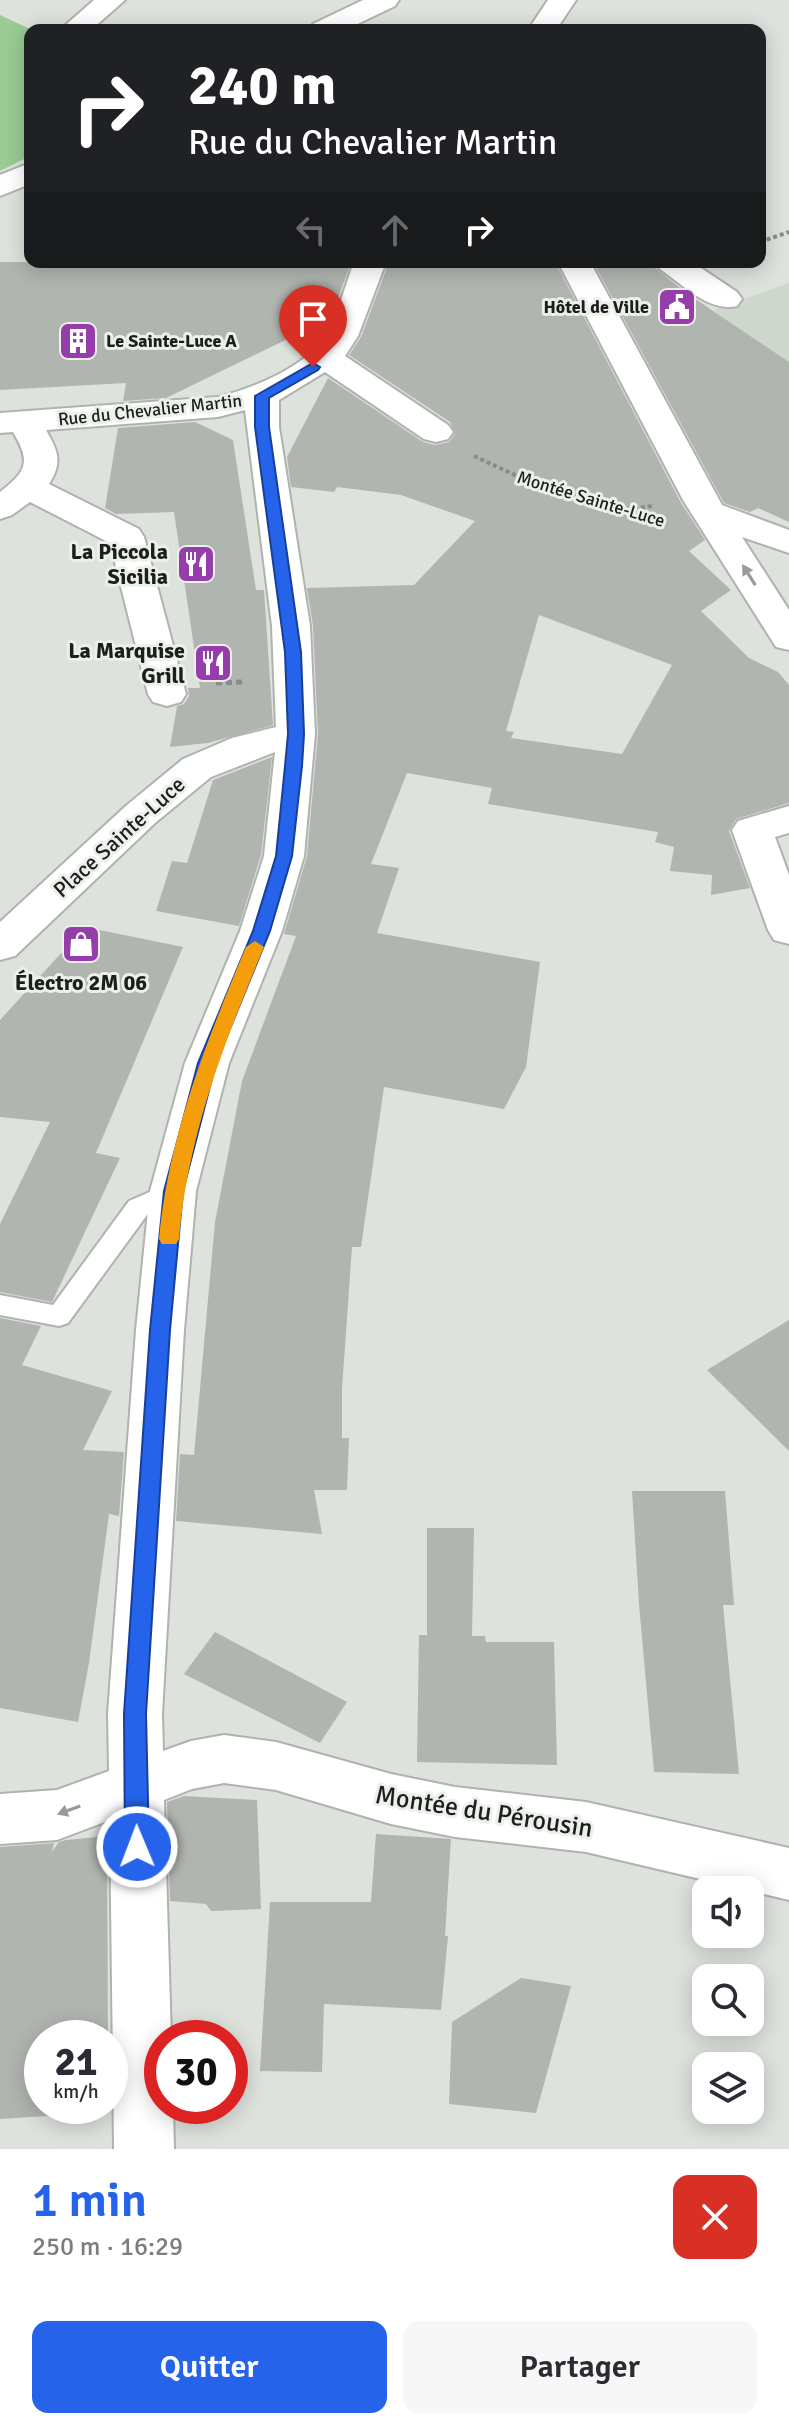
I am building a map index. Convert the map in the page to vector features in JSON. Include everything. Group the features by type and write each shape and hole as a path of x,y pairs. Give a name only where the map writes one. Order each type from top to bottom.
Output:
{"street":[{"path":"81,24 111,0"},
{"path":"335,24 385,0"},
{"path":"546,24 562,0"},
{"path":"0,187 24,175"},
{"name":"Rue du Chevalier Martin","path":"12,423 218,407 262,396 326,358 342,336 368,268"},
{"path":"577,268 708,512 789,639"},
{"path":"680,268 726,299"},
{"path":"326,358 436,432"},
{"path":"144,2149 135,1714 160,1330 173,1191 207,1063 261,931 284,856 296,734 291,626 262,427 262,396"},
{"path":"12,423 42,455 39,472 13,497 126,537 166,690"},
{"path":"708,512 789,542"},
{"name":"Place Sainte-Luce","path":"0,946 141,814 197,768 246,747 296,734"},
{"path":"789,819 752,830 789,930"},
{"name":"Montée du Pérousin","path":"0,1819 57,1815 191,1765 224,1759 276,1766 391,1799 455,1812 586,1827 789,1874"}],"lane":[{"path":"0,1305 59,1316 138,1208 173,1191"}],"path":[{"path":"766,240 789,232"},
{"name":"Montée Sainte-Luce","path":"436,432 480,460 530,482 669,523"},
{"path":"166,690 295,678"}],"shaded area":[{"path":"789,283 789,386 742,331 713,310"}],"green space":[{"path":"0,15 24,26 24,159 0,171"}],"building":[{"path":"0,262 24,262 24,268 349,268 331,318 166,398 123,401 126,383 0,390"},
{"path":"387,268 558,268 680,501 705,540 689,551 731,590 701,611 749,658 778,672 789,685 789,803 736,819 729,831 750,888 711,895 712,875 670,871 674,847 655,842 658,832 488,804 492,788 407,773 371,864 399,868 377,933 540,962 526,1067 504,1109 384,1087 361,1247 352,1247 342,1389 342,1438 349,1438 347,1490 314,1490 322,1534 176,1521 180,1454 194,1455 215,1222 242,1081 296,936 284,934 307,856 318,734 313,626 307,588 414,585 475,521 401,495 337,487 334,492 291,487 287,457 328,378 423,442 435,445 449,442 455,434 450,422 349,355 361,337","holes":["539,615 672,665 622,754 511,738 514,732 506,731"]},
{"path":"596,268 655,268 685,292 789,362 789,522 758,508 750,512 724,503"},
{"path":"195,422 233,440 256,590 264,590 273,725 208,743 170,747 177,706 184,704 189,696 188,688 200,688 174,512 116,514 105,508 118,428"},
{"path":"272,757 261,855 239,926 156,911 172,861 187,863 213,780"},
{"path":"85,927 183,947 96,1153 120,1158 52,1302 0,1292 0,1224 50,1122 0,1117 0,1020"},
{"path":"0,1318 41,1326 22,1365 112,1391 83,1450 124,1452 119,1516 109,1514 78,1722 0,1708"},
{"path":"789,1320 789,1451 707,1370"},
{"path":"632,1491 725,1491 734,1605 723,1605 739,1774 654,1772"},
{"path":"427,1528 474,1528 472,1636 485,1636 486,1642 554,1642 557,1765 417,1762 419,1635 427,1635"},
{"path":"215,1632 347,1702 320,1743 184,1674"},
{"path":"184,1796 257,1800 261,1909 211,1911 206,1904 170,1901 167,1802"},
{"path":"376,1834 451,1839 445,1936 448,1936 441,2010 324,2004 322,2072 260,2071 270,1902 371,1902"},
{"path":"107,1836 108,2020 24,2020 24,2117 0,2119 0,1847 54,1843 52,1852 59,1842"},
{"path":"521,1978 571,1986 536,2113 449,2104 452,2022"}],"slow traffic":[{"path":"169,1239 173,1191 207,1063 255,947"}],"place":[{"name":"Hôtel de Ville","path":"677,307"},
{"name":"Le Sainte-Luce A","path":"78,341"},
{"name":"La Piccola Sicilia","path":"196,564"},
{"name":"La Marquise Grill","path":"213,663"},
{"name":"Électro 2M 06","path":"81,944"}],"route":[{"path":"137,1847 135,1714 160,1330 173,1191 207,1063 261,931 284,856 296,734 291,626 262,427 262,396 281,388 313,367"}]}
